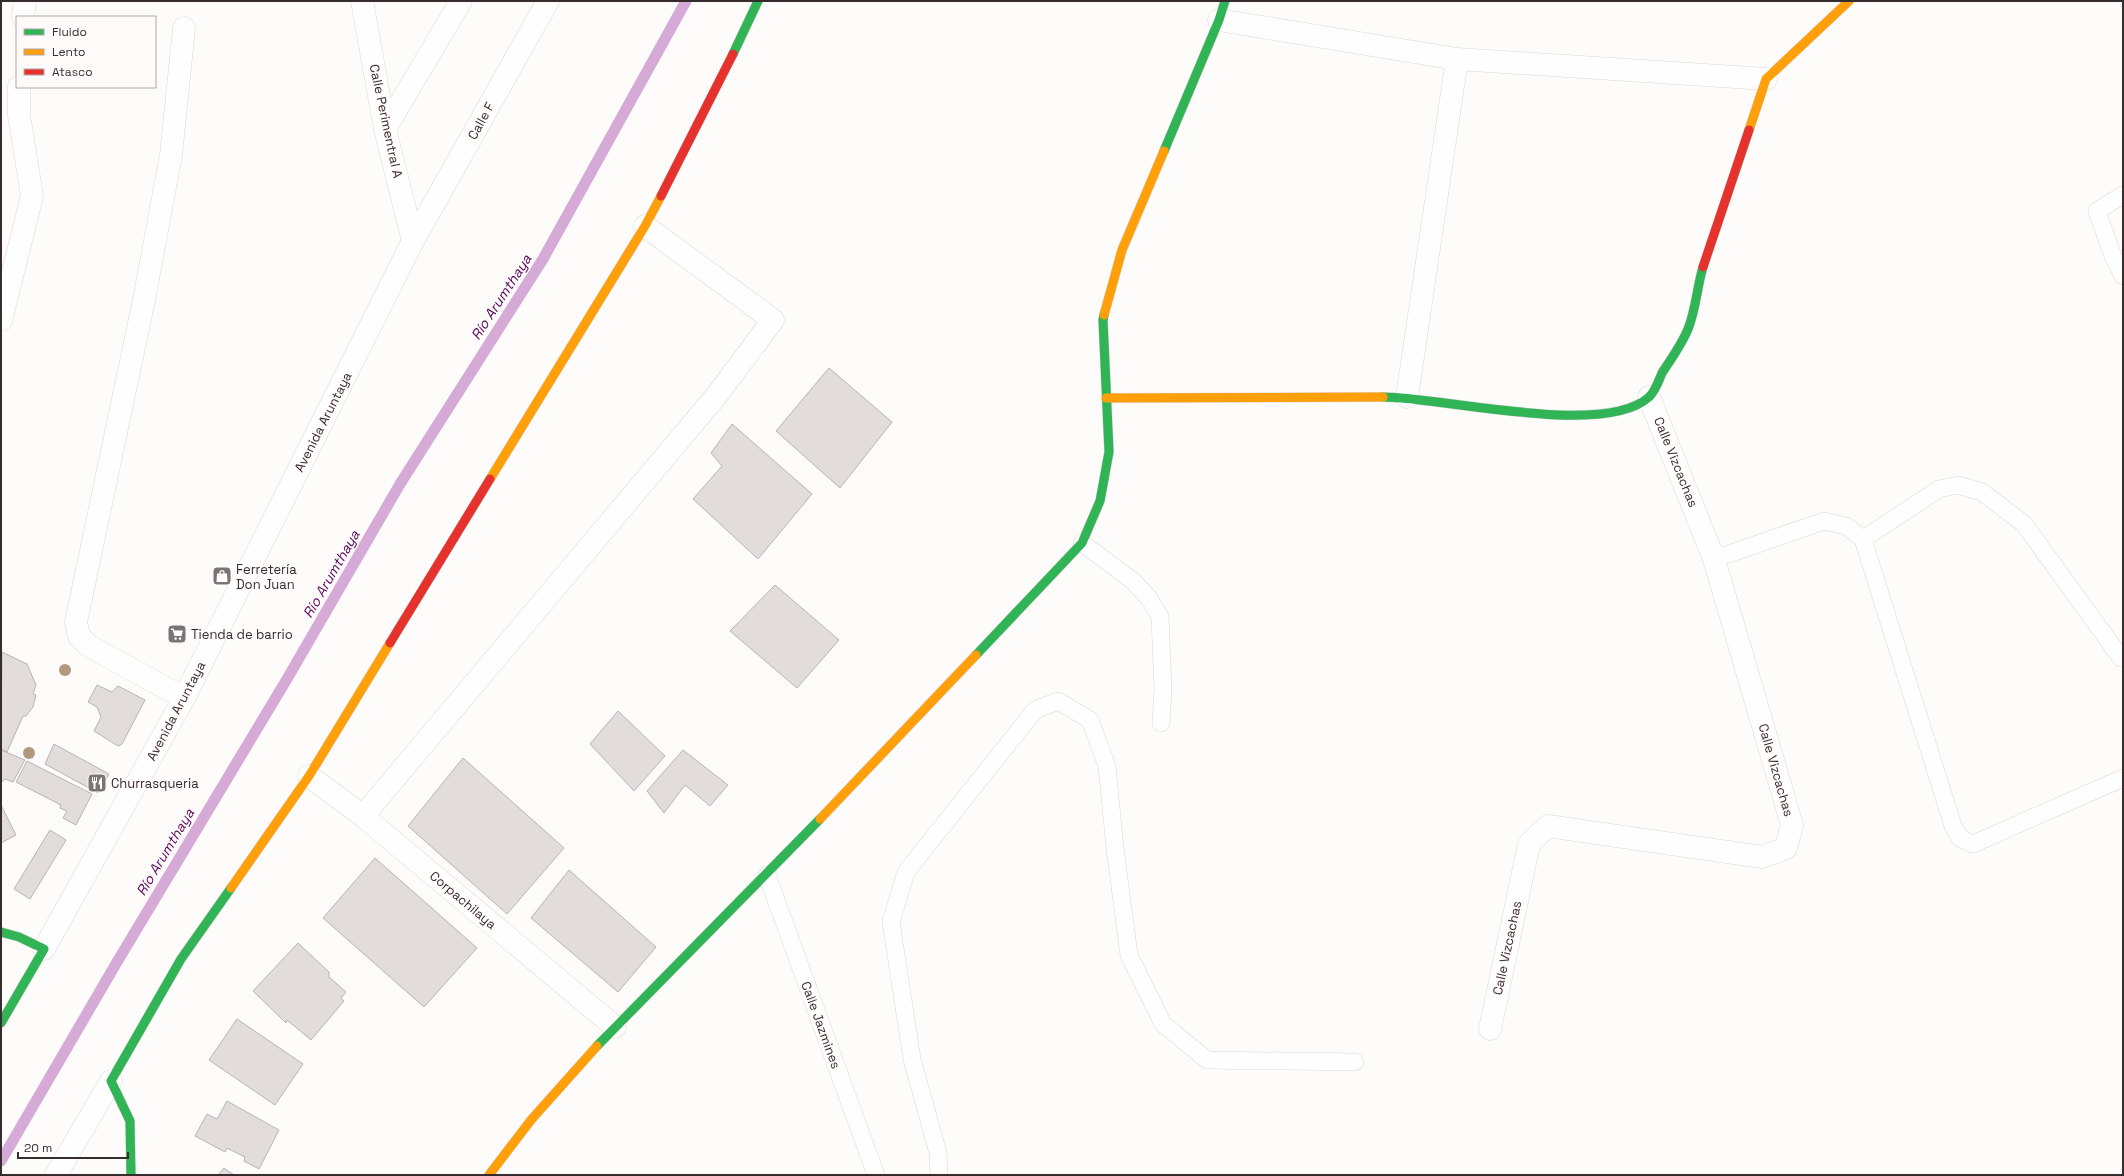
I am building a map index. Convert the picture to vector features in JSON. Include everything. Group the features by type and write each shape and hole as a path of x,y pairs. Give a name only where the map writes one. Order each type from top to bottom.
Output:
{"street":[{"path":"23,16 25,1"},
{"name":"Calle Perimentral A","path":"362,1 386,129 413,241"},
{"path":"386,129 461,1"},
{"name":"Calle F","path":"413,241 548,1"},
{"path":"56,1175 181,959 309,776 645,226 694,133 758,1"},
{"path":"1106,398 1407,398 1486,409 1544,414 1598,415 1625,410 1649,397 1688,329 1702,271 1766,79 1849,1"},
{"path":"488,1175 531,1120 615,1027 766,875 1082,542 1100,501 1109,452 1103,320 1122,250 1222,10 1457,59 1766,79"},
{"path":"184,28 171,155 144,300 76,622 79,636 89,646 184,698"},
{"path":"1407,398 1457,59"},
{"path":"1,320 32,196 19,115 19,88"},
{"path":"363,816 717,395 773,320 645,226"},
{"name":"Avenida Aruntaya","path":"1,1023 184,698 413,241"},
{"name":"Calle Vizcachas","path":"1490,1029 1528,844 1548,826 1762,857 1786,848 1792,825 1714,559 1649,397"},
{"name":"Corpachilaya","path":"309,776 363,816 615,1027"},
{"path":"1,932 19,936 44,949"},
{"path":"111,1081 130,1120 131,1175"}],"lane":[{"path":"2123,195 2097,210 2113,256 2123,276"},
{"path":"1863,539 1939,489 1958,485 1982,492 2024,524 2121,658"},
{"path":"1714,559 1824,521 1846,526 1863,539 1953,826 1960,838 1973,844 2123,778"},
{"path":"1082,542 1133,581 1149,598 1160,617 1164,690 1161,723"},
{"path":"939,1175 938,1153 912,1059 891,922 906,872 1035,710 1058,701 1090,720 1107,766 1115,848 1129,955 1163,1024 1207,1060 1355,1062"},
{"name":"Calle Jazmines","path":"766,875 876,1175"}],"building":[{"path":"829,368 892,422 840,488 776,431"},
{"path":"732,424 812,494 758,559 693,499 722,466 711,453"},
{"path":"775,585 839,640 797,688 730,631"},
{"path":"2,652 27,664 36,685 33,694 36,695 33,707 26,716 23,716 7,752 1,749"},
{"path":"97,685 112,692 118,686 145,700 122,744 118,746 94,731 101,717 97,707 88,702"},
{"path":"618,711 665,756 634,791 590,744"},
{"path":"54,744 109,774 98,793 45,764"},
{"path":"1,750 25,760 13,782 5,779 1,783"},
{"path":"683,750 728,785 710,806 685,785 664,813 647,791"},
{"path":"463,758 564,848 507,914 408,826"},
{"path":"27,761 92,794 76,825 63,818 67,811 60,808 61,805 16,782"},
{"path":"1,805 16,835 1,843"},
{"path":"50,830 66,840 30,899 14,889"},
{"path":"375,858 477,948 424,1007 323,918"},
{"path":"569,870 656,947 618,992 531,918"},
{"path":"298,943 329,972 329,977 346,992 341,998 344,1001 311,1040 287,1020 286,1023 253,991"},
{"path":"237,1019 303,1064 275,1105 209,1060"},
{"path":"227,1101 279,1130 259,1169 244,1161 245,1157 227,1148 225,1152 195,1136 207,1114 217,1119"},
{"path":"224,1168 234,1175 218,1175"}],"waterway":[{"name":"Río Arumthaya","path":"1,1161 117,962 287,679 400,484 543,259 686,1"}],"traffic: fast":[{"path":"733,54 758,1"},
{"path":"1164,151 1219,20 1225,1"},
{"path":"1383,397 1561,415 1597,414 1627,409 1651,395 1657,386 1662,373 1683,340 1693,314 1703,267"},
{"path":"976,655 1082,543 1100,501 1109,452 1104,315"},
{"path":"597,1046 820,819"},
{"path":"131,1175 130,1121 111,1081 181,959 231,888"},
{"path":"1,932 19,937 44,949 1,1023"}],"traffic: slow":[{"path":"1749,130 1766,79 1849,1"},
{"path":"1104,315 1122,250 1164,151"},
{"path":"490,479 645,226 661,196"},
{"path":"1106,398 1383,397"},
{"path":"231,888 309,776 390,643"},
{"path":"820,819 976,655"},
{"path":"489,1175 531,1120 597,1046"}],"traffic: jam":[{"path":"661,196 733,54"},
{"path":"1703,267 1749,130"},
{"path":"390,643 490,479"}],"place":[{"name":"Ferretería Don Juan","path":"222,576"},
{"name":"Tienda de barrio","path":"177,634"},
{"name":"Churrasqueria","path":"97,783"}]}
